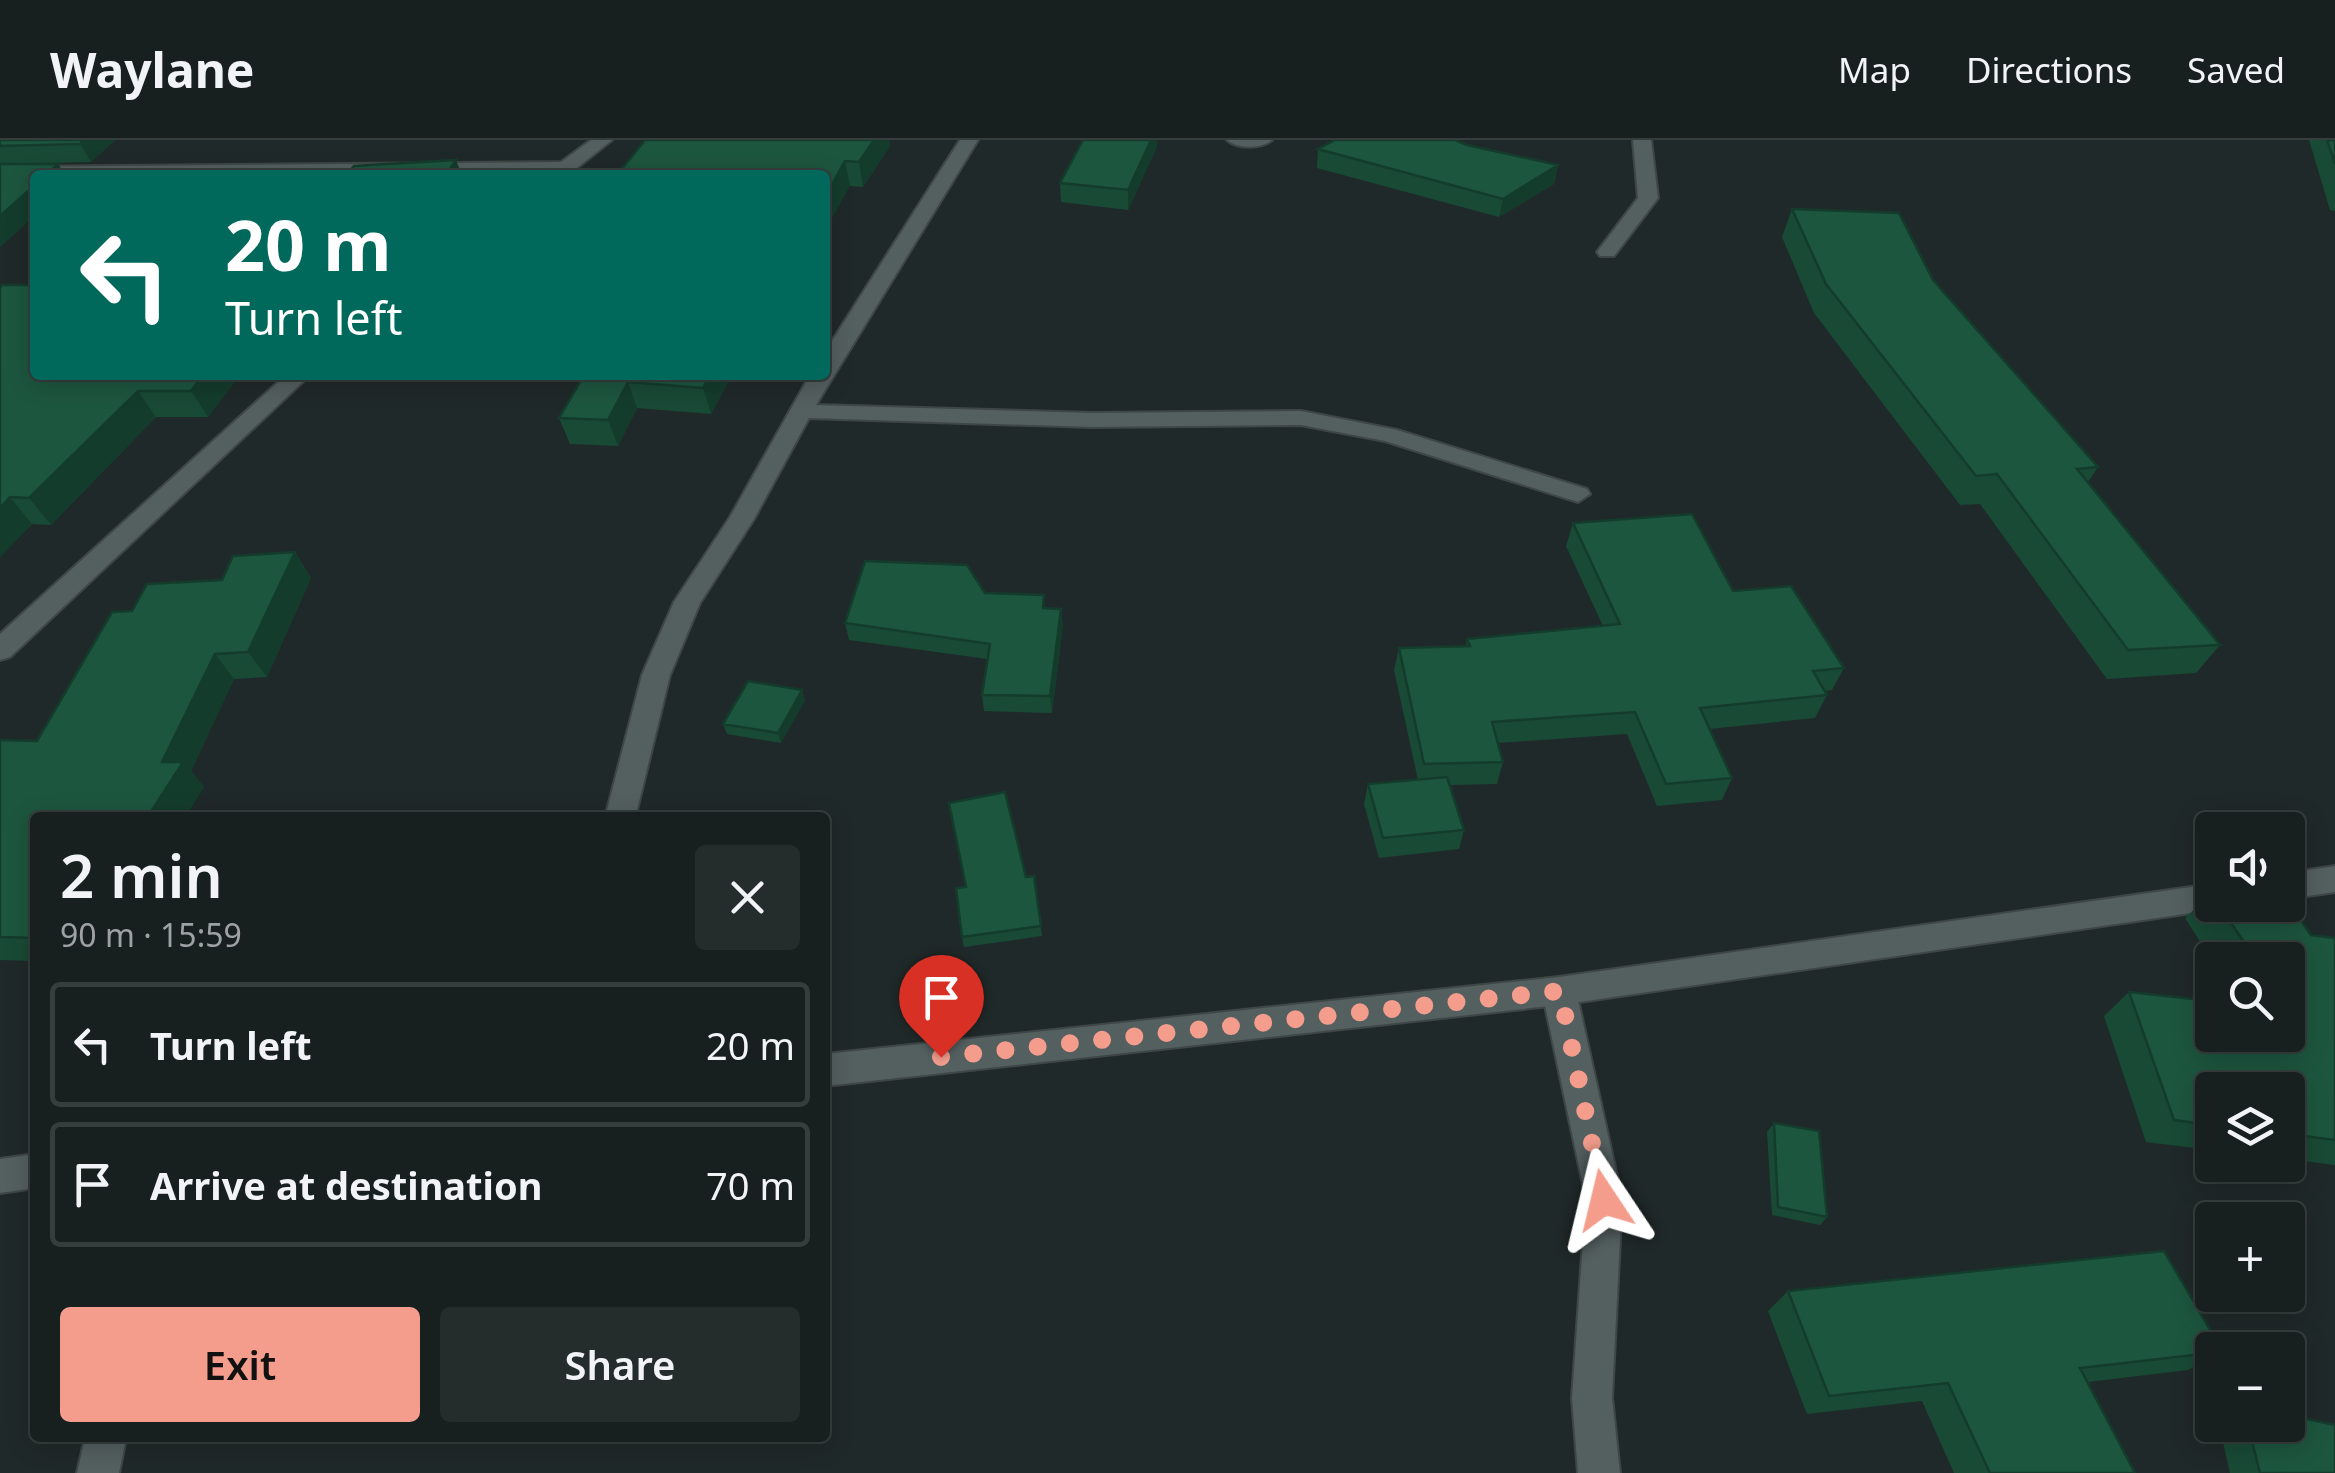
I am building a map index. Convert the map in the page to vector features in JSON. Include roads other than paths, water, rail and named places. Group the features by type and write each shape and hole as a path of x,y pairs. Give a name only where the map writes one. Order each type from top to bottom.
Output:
{"street":[{"path":"563,170 603,140"},
{"path":"830,361 969,140"},
{"path":"1236,140 1263,140"},
{"path":"1607,252 1648,198 1642,140"},
{"path":"0,172 30,172"},
{"path":"0,650 294,380"},
{"path":"622,812 656,675 687,602 742,519 818,380"},
{"path":"798,411 1092,420 1301,418 1389,435 1578,494"},
{"path":"2305,883 2335,879"},
{"path":"830,1069 1560,991 2195,899"},
{"path":"1560,991 1604,1200 1592,1398 1599,1473"},
{"path":"0,1176 30,1172"},
{"path":"98,1473 105,1442"}]}
